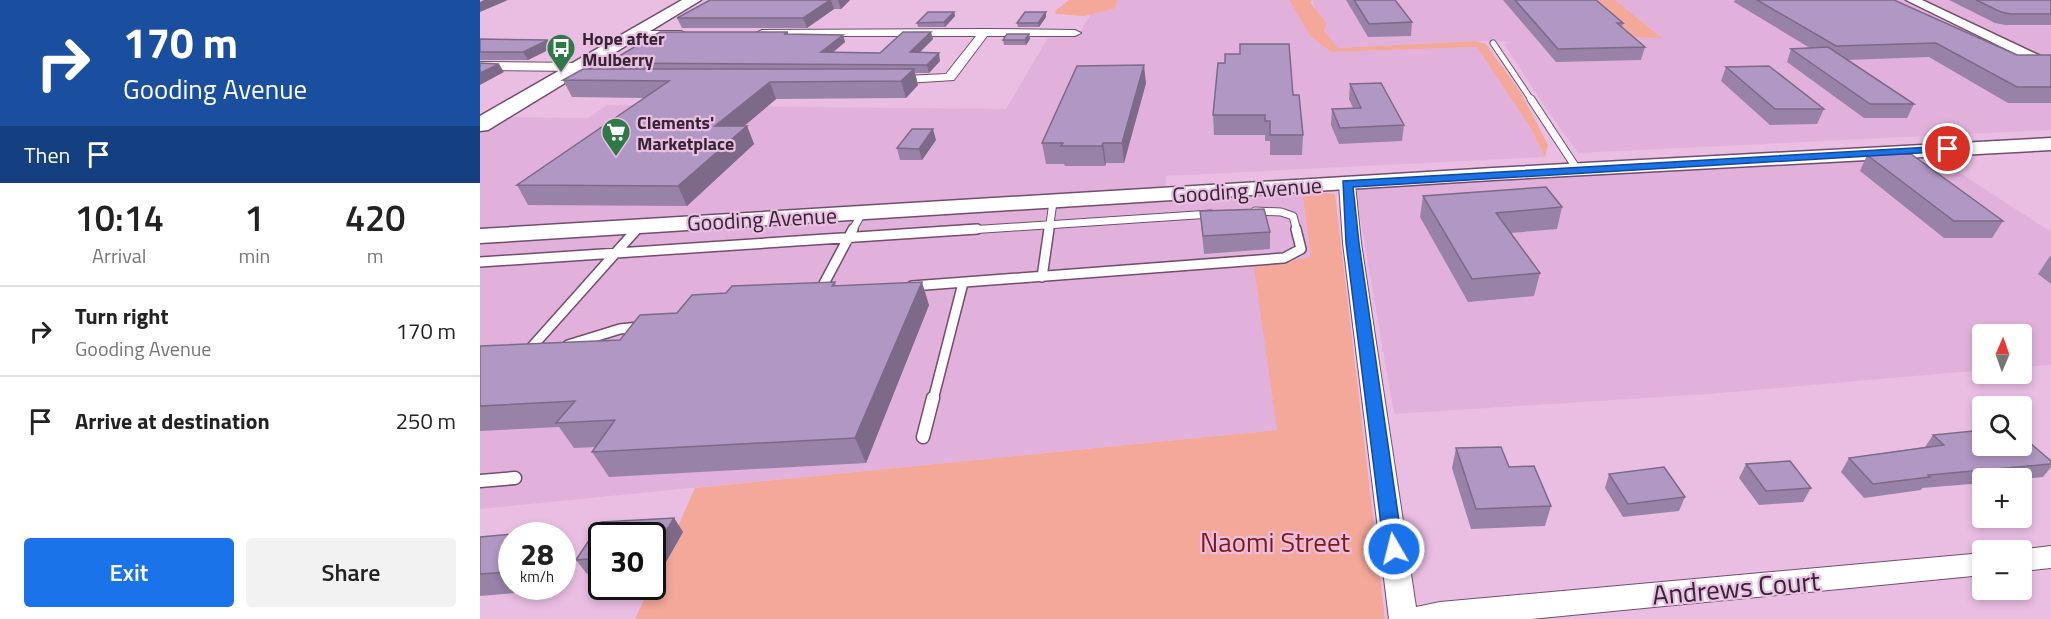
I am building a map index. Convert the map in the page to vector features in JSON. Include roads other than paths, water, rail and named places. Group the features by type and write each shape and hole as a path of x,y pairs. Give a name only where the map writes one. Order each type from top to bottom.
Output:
{"main road":[{"path":"480,125 559,79 581,73 636,34 693,0"},
{"name":"Gooding Avenue","path":"480,236 2051,144"}],"street":[{"path":"1912,0 2051,67"},
{"path":"873,80 932,80 950,77 985,32"},
{"path":"752,33 1075,33"},
{"path":"636,34 694,34"},
{"path":"480,66 581,73"},
{"path":"1347,184 1352,243 1403,619"},
{"path":"2032,559 2051,557"},
{"name":"Andrews Court","path":"1418,619 1440,615 1972,565"}],"lane":[{"path":"1493,43 1577,170"},
{"path":"1042,277 1053,202"},
{"path":"905,287 1284,258 1301,249 1293,216 1281,212 1246,212"},
{"path":"819,293 862,213"},
{"path":"480,262 1224,213"},
{"path":"540,348 525,349 640,226"},
{"path":"923,437 963,283"},
{"path":"807,294 830,292"},
{"path":"561,347 621,329 653,326"},
{"path":"480,481 515,478"}],"place":[{"name":"Hope after Mulberry","path":"561,74"},
{"name":"Clements' Marketplace","path":"616,158"}],"park label":[{"name":"Naomi Street","path":"1275,541"}]}
